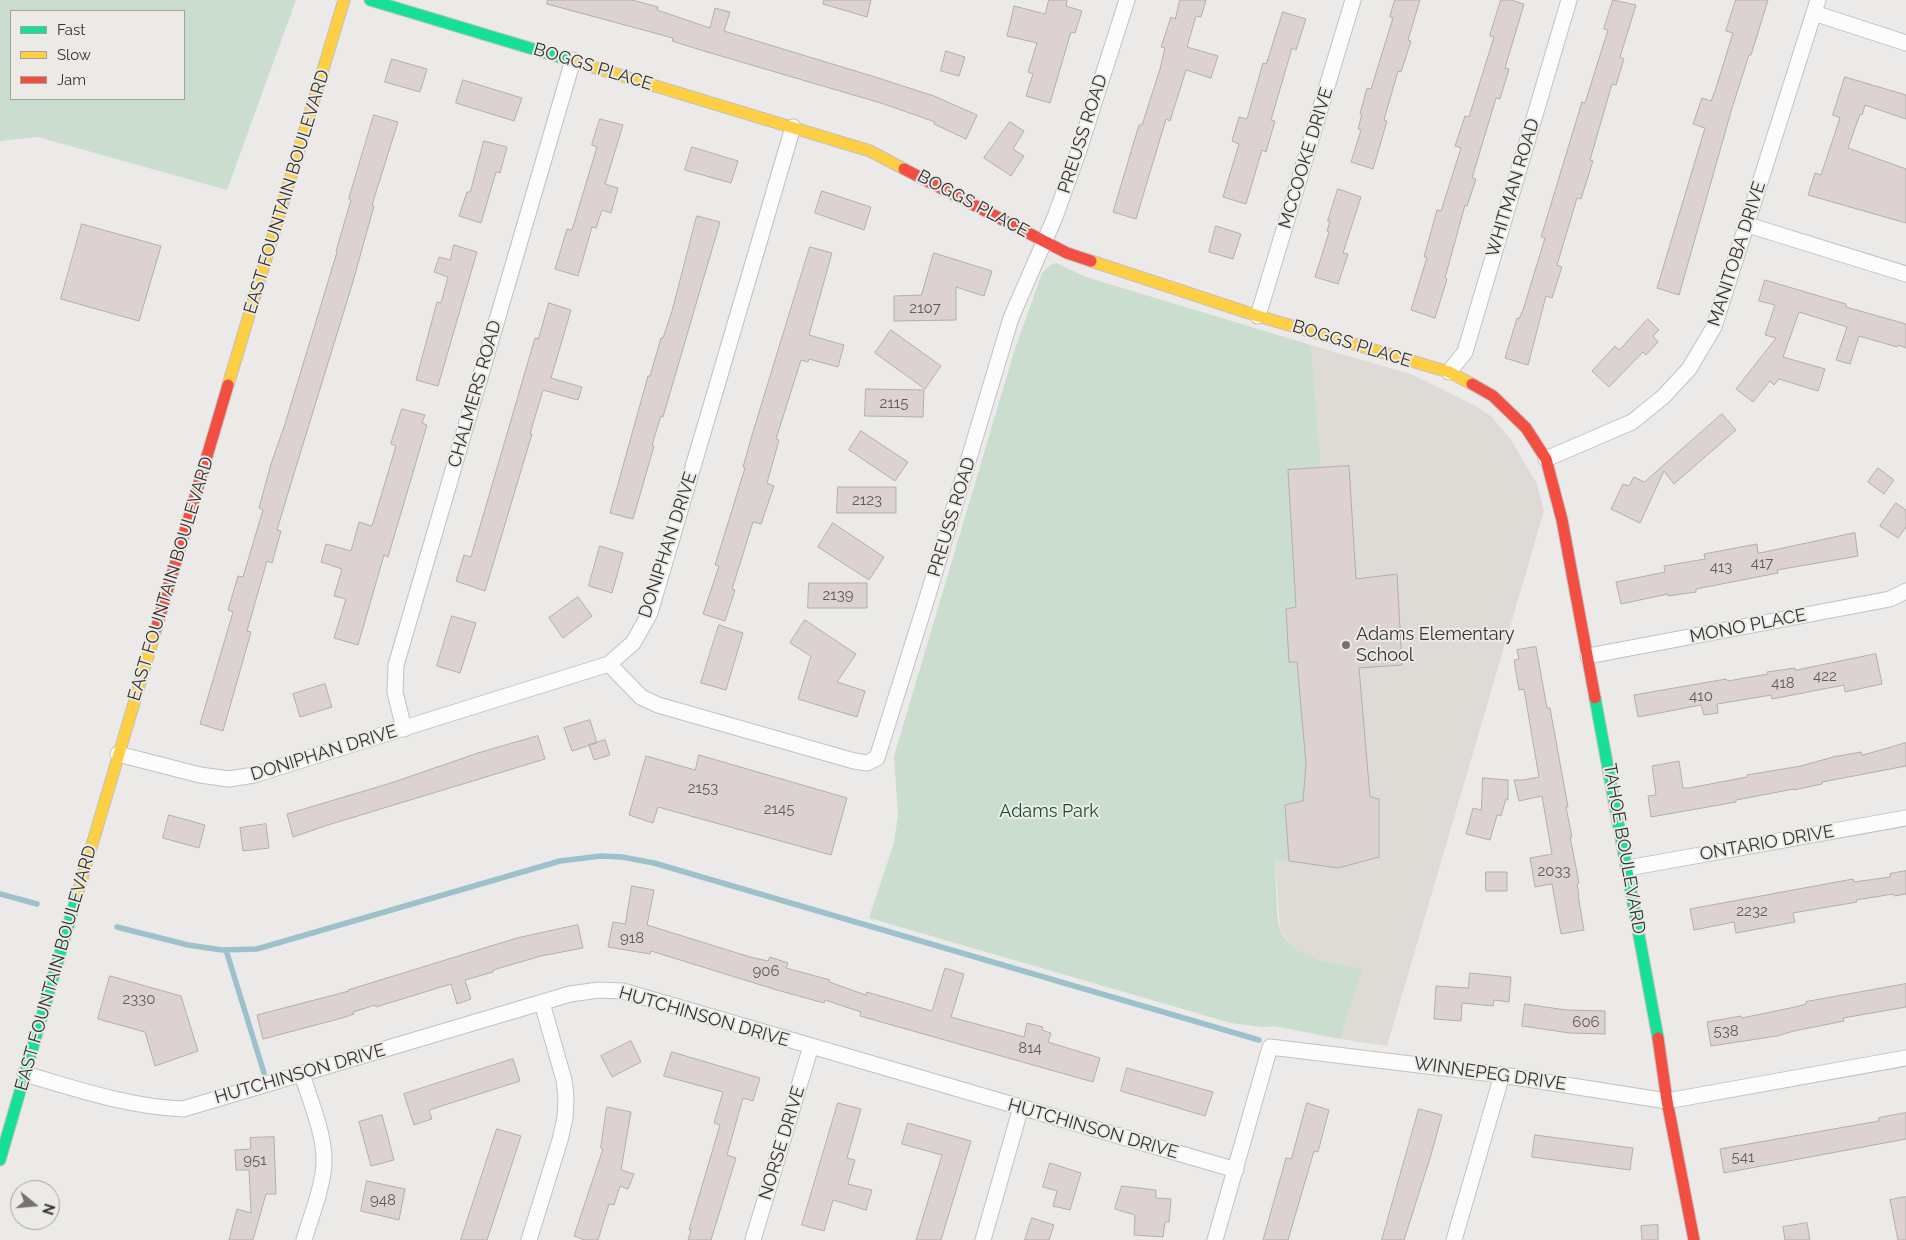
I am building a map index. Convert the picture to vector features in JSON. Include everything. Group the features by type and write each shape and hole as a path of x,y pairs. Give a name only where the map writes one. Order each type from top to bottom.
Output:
{"street":[{"name":"EAST FOUNTAIN BOULEVARD","path":"0,1160 118,754 344,0"},
{"name":"BOGGS PLACE","path":"370,0 870,151 1044,242 1076,256 1258,316 1449,372 1493,396 1526,428 1546,459"},
{"name":"PREUSS ROAD","path":"608,664 641,697 658,705 854,761 868,763 877,758 926,605 1010,318 1056,217 1127,0"},
{"name":"MCCOOKE DRIVE","path":"1258,316 1353,0"},
{"name":"WHITMAN ROAD","path":"1449,372 1465,352 1569,0"},
{"path":"1816,7 1906,43"},
{"name":"MANITOBA DRIVE","path":"1546,459 1632,422 1663,397 1689,369 1714,327 1816,7"},
{"name":"CHALMERS ROAD","path":"404,729 395,692 396,665 572,60"},
{"name":"DONIPHAN DRIVE","path":"118,754 200,775 229,779 254,775 608,664 633,643 650,614 793,127"},
{"path":"1748,225 1906,274"},
{"name":"TAHOE BOULEVARD","path":"1546,459 1562,520 1588,656 1628,868 1664,1073 1667,1101 1694,1240"},
{"name":"MONO PLACE","path":"1588,656 1890,599 1906,591"},
{"name":"ONTARIO DRIVE","path":"1628,868 1906,818"},
{"name":"HUTCHINSON DRIVE","path":"25,1074 132,1104 183,1109 570,994 599,990 623,991 1236,1170"},
{"path":"529,1240 565,1118 566,1097 564,1080 542,1003"},
{"name":"NORSE DRIVE","path":"753,1240 811,1046"},
{"name":"WINNEPEG DRIVE","path":"1215,1240 1270,1047 1502,1075 1667,1101 1906,1058"},
{"path":"302,1074 322,1141 324,1161 322,1176 304,1240"},
{"path":"1454,1240 1502,1075"},
{"path":"983,1240 1021,1108"}],"shaded area":[{"name":"Adams Elementary School","path":"1311,345 1413,375 1476,406 1492,417 1511,440 1537,484 1544,511 1387,1046 1340,1039 1363,968 1326,962 1309,957 1291,945 1280,928 1275,859 1284,464 1321,467"}],"green space":[{"path":"0,0 296,0 227,190 38,137 0,141"},
{"name":"Adams Park","path":"1056,263 1086,277 1311,345 1321,467 1288,470 1296,607 1286,609 1289,662 1297,662 1306,764 1303,801 1285,805 1289,861 1275,860 1276,896 1280,929 1295,948 1316,959 1363,968 1340,1039 1274,1026 1263,1027 1231,1023 869,918 894,843 898,815 894,756 1014,352 1042,273 1050,265"}],"building":[{"path":"548,0 632,0 658,7 657,10 710,28 715,8 730,12 724,31 934,96 977,115 966,139 934,124 935,122 884,104 672,41 673,38 547,4"},
{"path":"824,0 871,0 867,17 823,4"},
{"path":"1049,0 1067,0 1066,6 1082,11 1075,33 1071,32 1050,103 1026,96 1033,74 1028,72 1037,43 1007,36 1014,6 1045,14"},
{"path":"1180,0 1206,0 1201,17 1196,16 1187,47 1218,56 1211,78 1186,70 1170,121 1166,119 1136,219 1113,212 1139,125 1142,125 1160,69 1165,48 1161,47 1171,17 1175,19"},
{"path":"1395,0 1420,0 1408,40 1411,41 1401,72 1398,71 1384,120 1387,121 1373,169 1351,162 1361,130 1358,129 1362,114 1360,114 1367,88 1371,89 1393,18 1390,17"},
{"path":"1501,0 1511,0 1524,4 1505,68 1509,69 1500,99 1496,98 1472,178 1476,179 1467,206 1465,205 1445,278 1447,279 1435,318 1411,310 1427,257 1424,257 1437,210 1441,211 1461,148 1455,146 1465,116 1469,117 1494,37 1490,36"},
{"path":"1613,0 1636,5 1620,57 1624,59 1616,85 1612,84 1590,160 1593,161 1581,199 1577,198 1557,265 1562,267 1552,298 1546,296 1528,365 1505,358 1517,318 1519,319 1523,310 1545,238 1541,237 1582,102 1585,103 1608,30 1604,29"},
{"path":"1736,0 1768,0 1732,108 1679,295 1657,288 1705,128 1693,124 1702,98 1711,101 1715,91 1733,33 1726,31"},
{"path":"1283,12 1306,19 1296,50 1292,48 1271,120 1275,121 1266,152 1262,150 1246,204 1223,197 1239,144 1232,141 1239,117 1247,119 1263,63 1266,64"},
{"path":"946,51 965,57 959,76 941,71"},
{"path":"392,59 427,69 420,92 385,82"},
{"path":"1845,77 1906,95 1906,119 1865,105 1848,148 1906,169 1906,223 1808,195 1815,173 1821,175 1840,118 1833,115"},
{"path":"463,80 522,98 514,121 456,103"},
{"path":"374,115 398,122 372,205 374,206 352,285 277,530 281,531 272,563 267,561 247,631 251,632 223,731 200,724 233,612 228,610 238,576 243,577 263,510 259,508 271,464 337,252 351,200 349,199"},
{"path":"600,119 623,125 605,184 618,188 611,213 602,210 596,228 592,227 578,276 555,269 567,229 572,230 597,147 592,145"},
{"path":"1010,122 1024,131 1013,149 1024,156 1011,176 984,158"},
{"path":"484,141 507,147 500,173 496,172 481,223 459,216 467,192 470,192"},
{"path":"692,147 738,161 731,183 685,170"},
{"path":"1338,189 1361,197 1343,253 1348,254 1338,284 1315,277 1329,232 1327,231 1330,221 1328,221"},
{"path":"822,191 871,207 864,230 815,213"},
{"path":"697,216 720,222 663,417 661,416 652,445 654,446 633,519 610,513 648,376 650,376 661,338 663,338 672,311"},
{"path":"82,224 161,246 139,321 61,299"},
{"path":"1216,226 1241,234 1233,259 1209,252"},
{"path":"454,245 477,252 438,386 416,380 437,302 441,303 448,277 434,272 439,257 450,260"},
{"path":"810,247 832,253 809,335 844,345 838,367 809,359 808,362 801,360 776,439 779,440 767,483 774,486 761,524 753,522 732,589 735,590 725,621 703,614 719,566 715,565 745,468 743,467 753,432"},
{"path":"934,253 992,271 984,296 956,287 956,320 894,321 894,296 921,295"},
{"path":"1765,280 1846,304 1846,307 1906,324 1906,348 1859,336 1850,364 1836,360 1847,327 1799,312 1783,357 1825,369 1818,391 1779,379 1774,385 1770,381 1753,402 1736,389 1776,338 1765,335 1775,305 1759,301"},
{"path":"549,303 571,310 551,378 582,387 578,400 543,390 530,434 532,434 485,591 456,581 464,555 471,557 535,338 538,339"},
{"path":"1648,319 1659,330 1653,336 1658,342 1646,355 1643,352 1609,387 1592,371 1615,346 1619,350"},
{"path":"891,330 941,366 925,389 875,353"},
{"path":"866,389 924,390 923,417 865,416"},
{"path":"402,409 425,415 422,423 427,425 388,557 384,555 358,645 334,638 346,599 334,596 342,569 321,562 326,544 351,551 359,522 372,526 396,446 391,444"},
{"path":"1722,414 1736,430 1674,484 1664,471 1640,523 1611,509 1623,484 1629,486 1634,477 1644,482"},
{"path":"861,431 908,462 895,481 849,450"},
{"name":"Adams Elementary School","path":"1349,466 1356,579 1397,574 1402,665 1359,668 1370,797 1379,799 1379,857 1338,868 1289,861 1285,805 1303,801 1306,764 1297,662 1289,662 1286,609 1296,607 1288,470"},
{"path":"1878,468 1894,480 1884,494 1868,482"},
{"path":"838,487 896,487 896,513 837,513"},
{"path":"1896,503 1906,510 1906,527 1898,538 1880,526"},
{"path":"833,523 884,557 869,580 818,547"},
{"path":"1855,533 1858,556 1777,570 1778,573 1696,589 1696,592 1668,596 1668,594 1621,604 1616,582 1665,572 1664,566 1705,559 1704,554 1757,544 1758,553"},
{"path":"600,546 623,553 612,593 589,586"},
{"path":"809,583 867,583 867,608 808,608"},
{"path":"578,597 592,616 563,638 549,618"},
{"path":"452,616 476,623 460,673 437,666"},
{"path":"805,620 856,654 837,682 865,691 857,717 798,699 811,656 790,643"},
{"path":"719,625 743,633 726,690 701,683"},
{"path":"1536,647 1547,708 1550,708 1568,807 1566,807 1579,883 1577,884 1578,895 1584,930 1561,934 1552,884 1535,887 1530,858 1552,854 1542,796 1519,801 1514,780 1539,777 1524,689 1519,690 1514,660 1519,659 1517,650"},
{"path":"1876,654 1882,684 1845,692 1844,685 1772,699 1771,695 1717,704 1718,713 1704,715 1701,705 1638,717 1634,695 1726,679 1728,681 1768,674 1767,672 1795,668 1795,670"},
{"path":"325,684 332,707 300,717 293,694"},
{"path":"590,720 597,743 572,751 564,728"},
{"path":"538,736 545,759 293,837 287,814 391,783 478,753"},
{"path":"605,740 610,755 594,760 589,745"},
{"path":"1906,743 1906,766 1822,782 1822,784 1794,790 1736,800 1736,802 1651,817 1648,796 1656,795 1652,766 1679,761 1683,788 1689,788 1747,777 1747,775 1801,766 1833,757 1861,752 1862,755"},
{"path":"699,755 847,798 831,855 658,807 653,823 629,815 646,756 695,770"},
{"path":"1483,778 1508,780 1508,800 1506,799 1501,816 1497,815 1490,840 1466,834 1473,808 1481,810"},
{"path":"169,815 205,825 199,848 163,838"},
{"path":"266,824 269,848 243,851 240,828"},
{"path":"1906,871 1906,894 1894,896 1893,894 1856,900 1857,902 1793,913 1795,922 1736,933 1734,922 1694,930 1690,909 1853,879 1854,882 1890,877 1890,874"},
{"path":"1486,872 1507,872 1507,891 1486,891"},
{"path":"632,886 654,890 647,925 750,957 768,961 770,957 788,963 786,968 830,980 829,982 866,995 867,992 932,1011 945,968 964,974 951,1017 1024,1037 1027,1023 1043,1027 1042,1030 1051,1033 1048,1042 1100,1058 1093,1082 860,1016 861,1012 825,1000 824,1003 777,990 651,951 650,954 608,947 613,922 625,924"},
{"path":"578,925 583,948 541,956 465,980 471,999 457,1004 451,984 376,1007 375,1005 353,1012 354,1014 342,1018 263,1039 257,1015 349,991 517,938"},
{"path":"1470,973 1511,977 1509,1002 1494,1000 1493,1006 1462,1003 1461,1021 1434,1019 1436,986 1468,988"},
{"path":"110,976 181,996 198,1051 155,1066 145,1032 98,1019"},
{"path":"1906,984 1906,1007 1843,1018 1844,1021 1777,1036 1711,1046 1707,1022 1741,1016 1742,1018 1795,1007 1806,1004 1806,1002"},
{"path":"1525,1004 1566,1010 1605,1011 1605,1034 1570,1033 1522,1026"},
{"path":"631,1041 641,1062 612,1077 601,1056"},
{"path":"672,1052 760,1078 753,1101 743,1098 727,1155 736,1158 711,1240 688,1240 691,1230 689,1230 720,1125 714,1123 723,1092 664,1076"},
{"path":"513,1059 520,1081 429,1110 432,1119 414,1125 404,1094"},
{"path":"1127,1068 1213,1092 1205,1116 1121,1091"},
{"path":"838,1103 861,1109 847,1158 855,1160 848,1184 872,1190 866,1210 833,1200 824,1231 802,1225"},
{"path":"1307,1103 1329,1110 1318,1152 1314,1151 1288,1240 1263,1240 1286,1158 1291,1159"},
{"path":"607,1107 631,1112 621,1170 634,1174 628,1189 620,1186 614,1205 609,1204 598,1240 585,1240 574,1236 603,1149 601,1148"},
{"path":"1419,1109 1442,1115 1431,1155 1404,1240 1382,1240"},
{"path":"1906,1113 1906,1139 1724,1173 1720,1149 1879,1121 1879,1118"},
{"path":"382,1115 394,1160 371,1166 359,1122"},
{"path":"908,1123 971,1141 941,1240 916,1240 942,1155 902,1144"},
{"path":"497,1129 521,1136 487,1240 461,1240"},
{"path":"1535,1135 1633,1148 1630,1170 1532,1157"},
{"path":"274,1137 276,1194 266,1194 253,1240 229,1240 237,1209 251,1213 249,1170 236,1170 235,1150 251,1149 250,1138"},
{"path":"1050,1163 1081,1173 1070,1210 1053,1206 1057,1191 1043,1187"},
{"path":"367,1181 405,1189 399,1220 361,1211"},
{"path":"1122,1186 1156,1190 1156,1198 1171,1199 1169,1222 1165,1222 1163,1237 1134,1235 1135,1215 1115,1209"},
{"path":"1906,1197 1906,1240 1898,1240 1890,1200"},
{"path":"1032,1218 1054,1225 1049,1240 1025,1240"},
{"path":"1807,1223 1810,1240 1785,1240 1783,1227"},
{"path":"1658,1225 1658,1240 1642,1240 1641,1226"}],"waterway":[{"path":"117,927 188,945 222,950 257,949 560,861 601,856 622,857 654,863 1259,1040"},
{"path":"0,894 37,904"},
{"path":"226,950 264,1073"}],"traffic: fast":[{"path":"370,0 573,61"},
{"path":"1595,698 1658,1038"},
{"path":"0,1160 78,892"}],"traffic: slow":[{"path":"228,385 344,0"},
{"path":"573,61 870,151 904,169"},
{"path":"1091,261 1258,316 1449,372 1472,384"},
{"path":"78,892 156,629"}],"traffic: jam":[{"path":"904,169 1067,253 1091,261"},
{"path":"1472,384 1493,396 1526,428 1546,459 1562,520 1595,698"},
{"path":"156,629 228,385"},
{"path":"1658,1038 1667,1101 1694,1240"}],"place":[{"name":"Adams Elementary School","path":"1346,645"}]}
